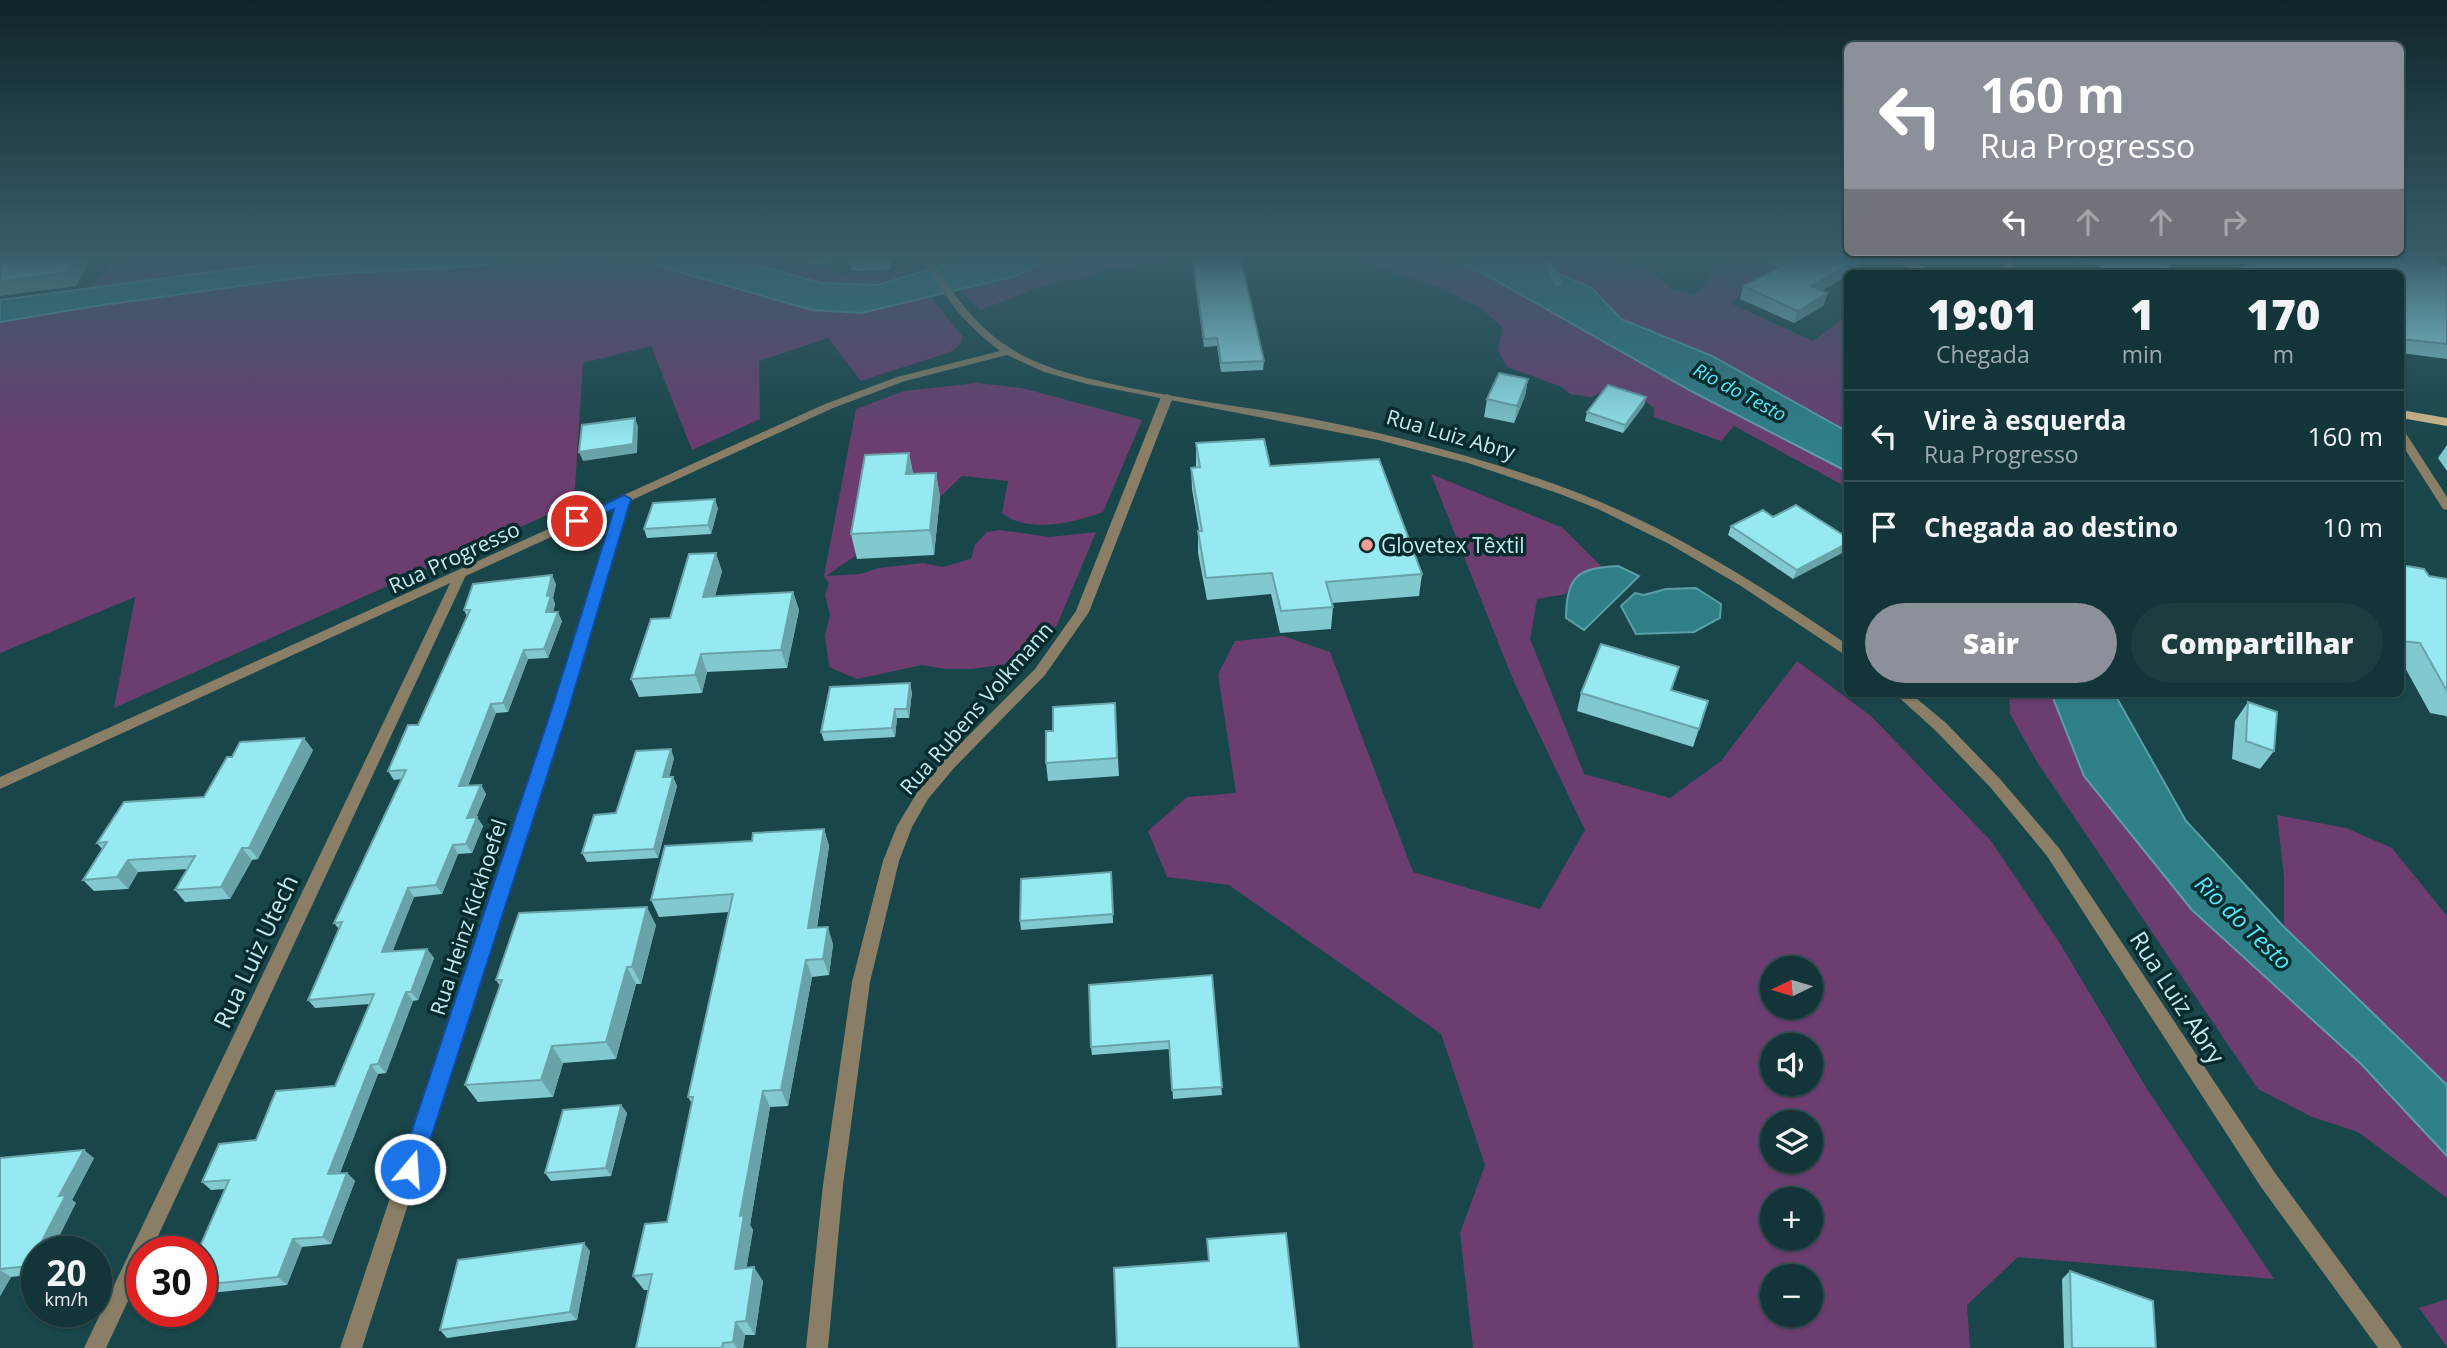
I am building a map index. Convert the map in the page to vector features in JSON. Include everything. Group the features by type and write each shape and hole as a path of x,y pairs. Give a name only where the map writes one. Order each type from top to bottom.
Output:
{"main road":[{"path":"2404,415 2447,422"}],"street":[{"name":"Rua Luiz Abry","path":"972,318 1008,352 1038,366 1073,377 1363,433 1494,468 1565,492 1618,514 1705,559 1766,596 1844,649"},
{"name":"Rua Progresso","path":"0,783 862,391 1008,352"},
{"name":"Rua Rubens Volkmann","path":"817,1348 833,1185 861,982 891,862 905,826 923,795 949,764 1040,671 1082,612 1167,397"},
{"path":"2404,439 2447,506"},
{"name":"Rua Heinz Kickhoefel","path":"351,1348 560,708 624,499"},
{"name":"Rua Luiz Utech","path":"95,1348 460,575"},
{"name":"Rua Luiz Abry","path":"1906,697 1941,727 1995,783 2053,852 2268,1180 2391,1348"}],"shaded area":[{"path":"25,318 948,318 963,337 960,345 950,352 861,381 828,338 759,361 760,419 692,450 651,346 583,363 574,503 114,708 135,597 0,653 0,322"},
{"path":"1492,318 1562,318 1691,391 1844,470 1844,486 1734,426 1721,441 1654,417 1654,408 1639,396 1609,389 1591,397 1570,394 1562,387 1507,367 1498,351 1502,327"},
{"path":"1763,318 1813,341 1844,318 1844,430 1712,356 1621,319"},
{"path":"977,383 1022,388 1142,420 1103,512 1065,523 1025,523 1002,513 1008,481 962,476 940,497 911,499 858,554 826,576 861,574 879,568 923,563 943,567 971,559 975,545 987,532 999,530 1050,537 1096,532 1057,625 1034,652 1015,663 971,669 922,665 857,679 829,667 825,635 830,615 825,595 829,583 824,576 856,409 904,391"},
{"path":"1431,474 1563,528 1602,567 1580,575 1566,594 1537,599 1530,639 1584,774 1670,798 1721,761 1797,661 1871,716 1991,841 2059,942 2147,1089 2274,1279 2018,1257 1967,1305 1970,1348 1473,1348 1460,1233 1485,1165 1441,1034 1229,885 1167,877 1148,831 1187,797 1236,793 1218,674 1235,641 1283,636 1330,652 1413,872 1540,909 1585,830 1514,682"},
{"path":"2009,697 2053,697 2084,776 2447,1156 2447,1198 2358,1132 2312,1117 2258,1089 2037,762 2010,714"},
{"path":"2277,815 2346,828 2392,848 2447,916 2447,1085 2284,927 2284,877"},
{"path":"2447,1299 2447,1347 2419,1308"}],"water":[{"path":"0,318 25,318 0,322"},
{"name":"Rio do Testo","path":"1562,318 1620,318 1712,356 1844,430 1844,470 1691,391"},
{"path":"1618,566 1639,576 1584,630 1566,618 1568,592 1577,577 1593,569"},
{"path":"1696,588 1721,604 1720,618 1694,632 1636,634 1621,606 1635,593 1644,595 1666,589"},
{"name":"Rio do Testo","path":"2053,697 2116,697 2186,821 2284,927 2447,1085 2447,1156 2361,1064 2192,910 2084,776"}],"building":[{"path":"1201,318 1254,318 1264,361 1221,363 1217,338 1204,339"},
{"path":"2404,318 2447,318 2447,344 2404,339"},
{"path":"1499,373 1528,379 1517,406 1487,399"},
{"path":"1608,385 1646,397 1625,425 1587,412"},
{"path":"635,418 633,444 579,452 582,425"},
{"path":"1264,439 1270,466 1379,459 1422,574 1326,582 1333,607 1281,611 1272,573 1206,578 1198,531 1202,531 1191,468 1200,467 1196,443"},
{"path":"909,453 906,474 936,473 930,530 851,534 865,455"},
{"path":"715,499 708,525 644,529 653,503"},
{"path":"1796,505 1844,535 1844,545 1797,570 1731,526 1763,510 1773,517"},
{"path":"716,553 703,597 793,592 781,650 701,654 695,675 631,679 651,619 670,618 689,554"},
{"path":"2404,566 2424,569 2429,576 2447,579 2447,691 2420,643 2404,641"},
{"path":"552,575 547,596 551,595 546,612 558,612 544,649 524,650 503,703 491,704 459,786 481,785 467,818 477,817 466,844 453,845 436,885 408,888 382,952 427,949 411,992 406,992 378,1064 371,1065 328,1174 347,1173 323,1237 293,1239 278,1277 217,1283 217,1236 205,1236 229,1180 202,1182 219,1144 256,1140 276,1091 335,1086 374,994 308,1000 342,922 334,923 406,770 388,771 408,725 418,725 470,610 464,610 473,584"},
{"path":"1601,644 1679,667 1671,690 1708,701 1699,729 1581,693"},
{"path":"910,683 907,709 895,709 892,728 821,732 830,687"},
{"path":"2248,702 2277,712 2274,751 2246,741"},
{"path":"1115,703 1117,758 1046,763 1046,731 1053,731 1053,707"},
{"path":"304,738 249,848 242,848 221,887 175,890 195,856 128,860 117,877 83,880 107,842 97,843 124,802 204,797 227,757 232,757 240,742"},
{"path":"671,749 663,777 673,777 654,849 582,853 594,815 616,813 636,751"},
{"path":"824,829 808,928 828,927 823,959 806,960 781,1090 763,1091 740,1216 744,1215 735,1269 754,1267 746,1321 736,1322 733,1342 723,1343 722,1348 636,1348 652,1274 633,1276 645,1224 667,1222 693,1097 688,1097 733,894 651,900 665,846 752,841 753,833"},
{"path":"1111,872 1113,914 1020,921 1021,879"},
{"path":"647,907 632,967 627,967 606,1042 552,1046 541,1080 465,1085 502,980 496,980 519,913"},
{"path":"1212,975 1222,1087 1172,1090 1169,1041 1091,1047 1089,985"},
{"path":"621,1105 606,1168 545,1173 563,1110"},
{"path":"84,1150 59,1196 66,1195 45,1236 21,1236 21,1267 0,1269 0,1158"},
{"path":"1286,1233 1299,1348 1117,1348 1114,1268 1209,1261 1207,1239"},
{"path":"584,1243 570,1312 440,1330 458,1260"},
{"path":"2070,1271 2153,1301 2156,1348 2072,1348"}],"place":[{"name":"Glovetex Têxtil","path":"1367,545"}],"route":[{"path":"410,1169 560,708 624,499 577,521"}]}
